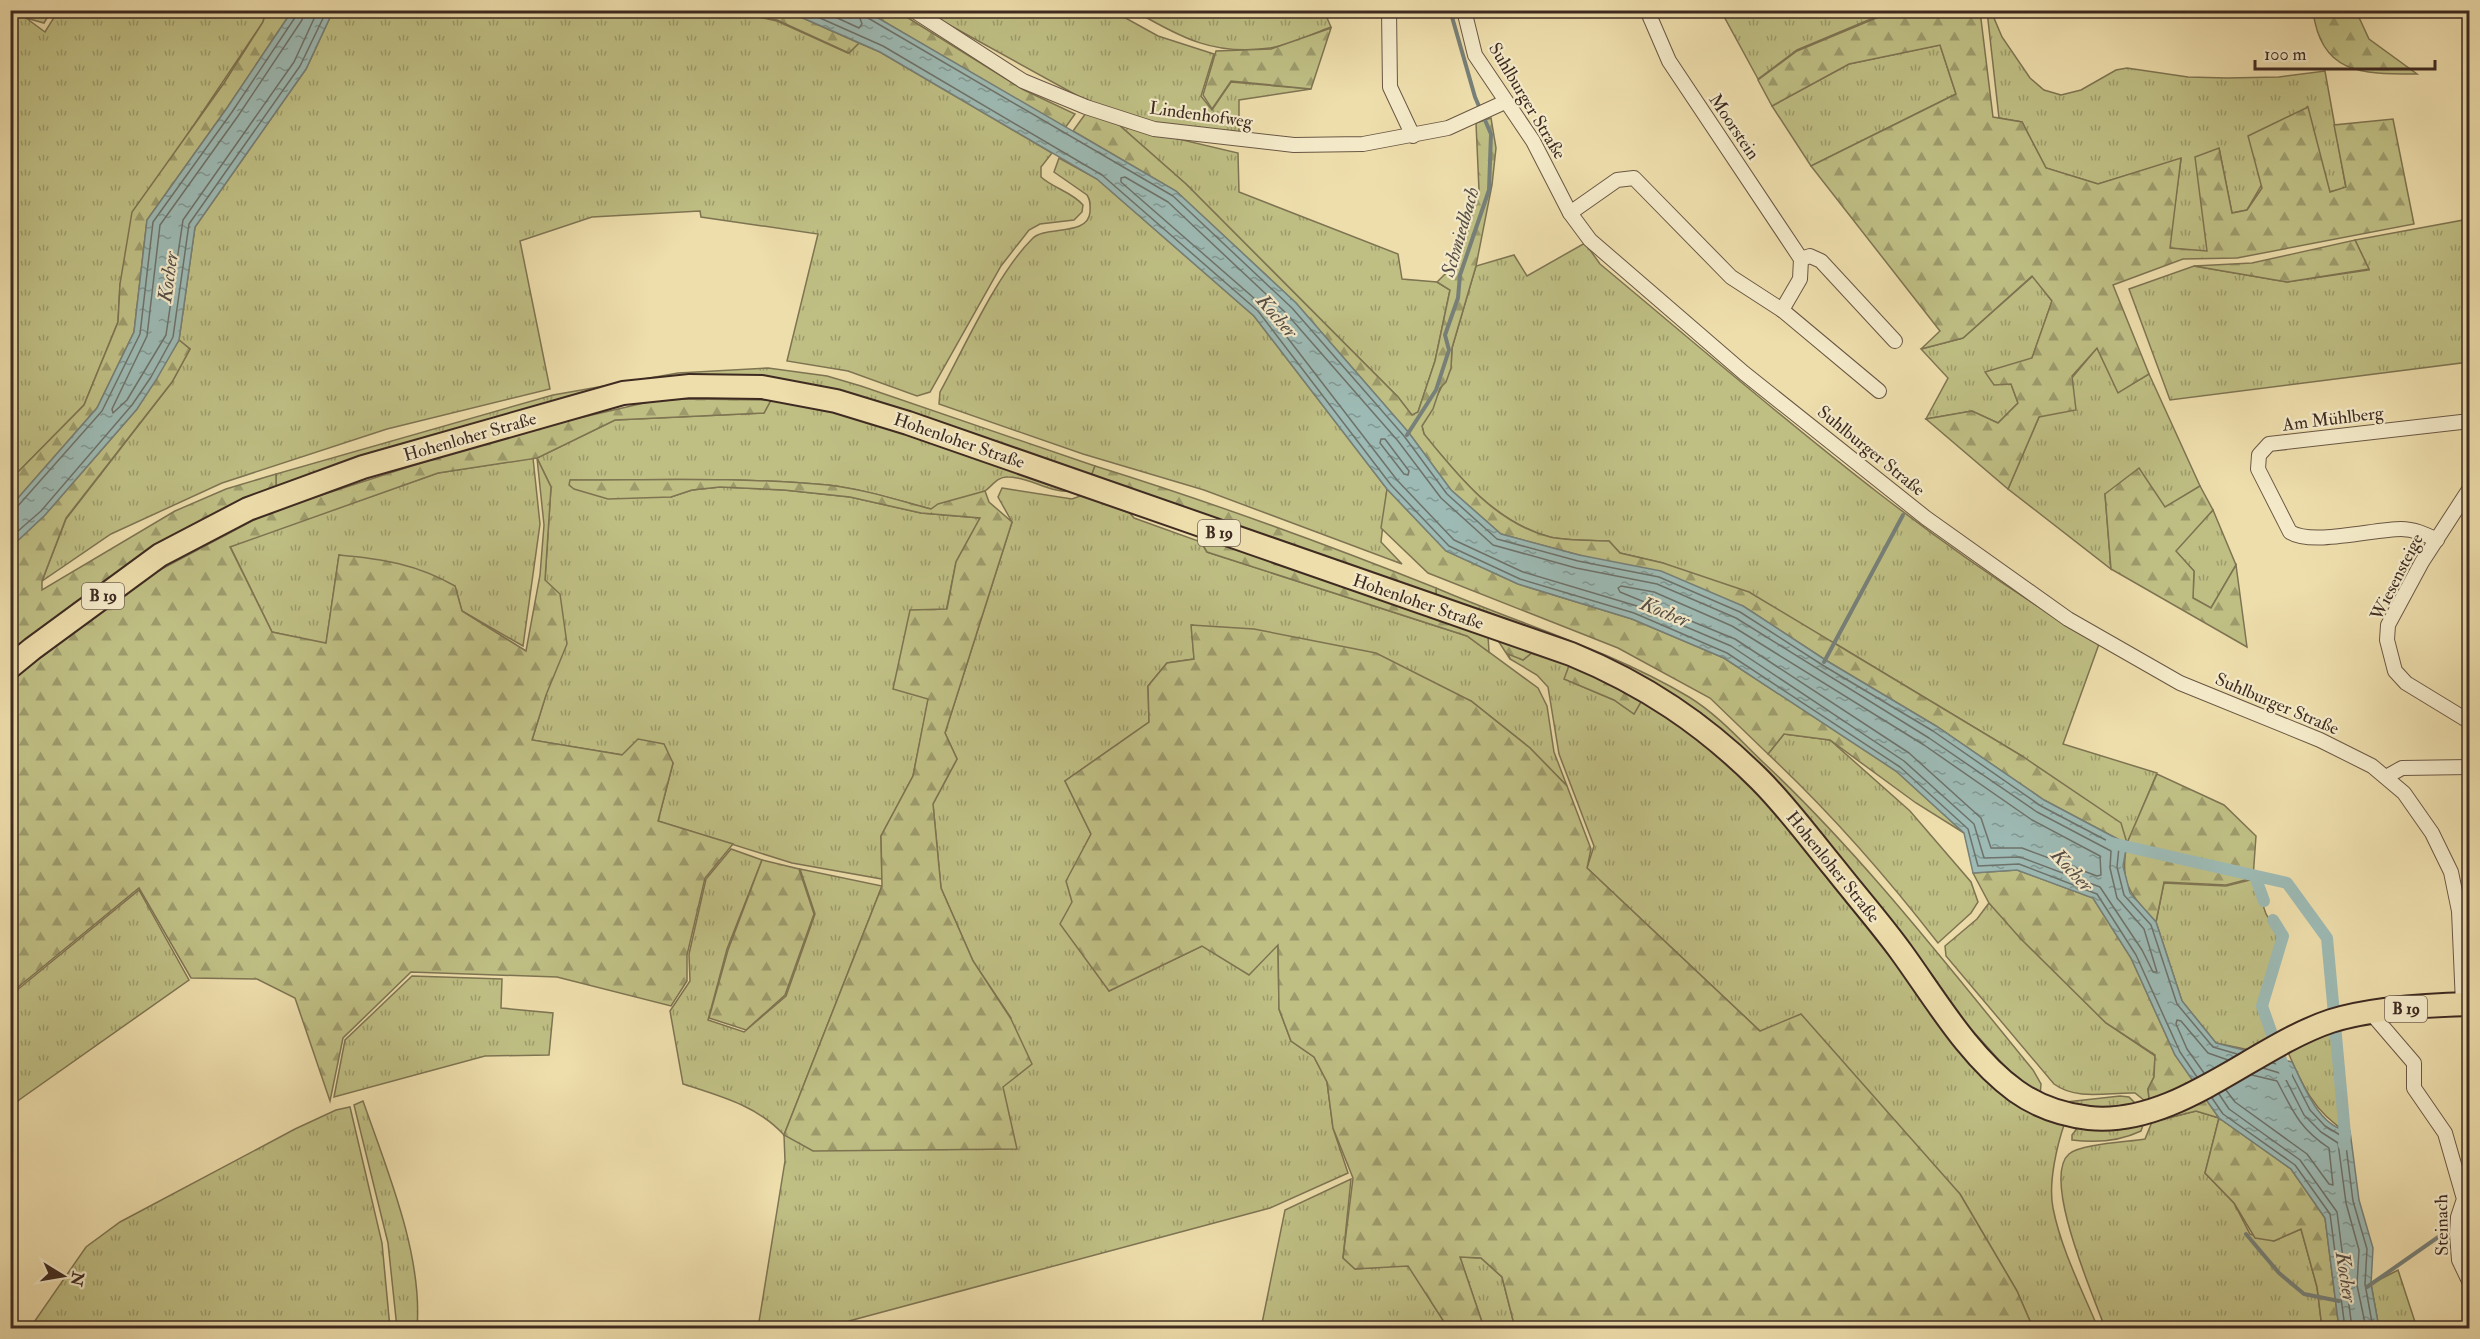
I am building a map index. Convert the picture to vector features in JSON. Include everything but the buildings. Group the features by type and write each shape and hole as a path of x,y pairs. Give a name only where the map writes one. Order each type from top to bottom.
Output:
{"main road":[{"name":"Hohenloher Straße","path":"10,668 32,649 160,555 248,509 363,467 623,393 690,386 762,387 836,401 908,423 1571,654 1646,689 1704,730 1761,781 1898,948 1990,1069 2017,1091 2055,1110 2090,1118 2144,1111 2191,1092 2312,1029 2360,1015 2466,1004"}],"street":[{"name":"Lindenhofweg","path":"913,10 1023,81 1086,107 1154,129 1294,145 1363,144 1448,128 1489,107 1505,102"},
{"path":"1389,10 1390,87 1413,136"},
{"name":"Suhlburger Straße","path":"1464,10 1475,55 1533,141 1569,213 1590,240 1744,373 1926,518 2068,620 2180,683 2320,740 2372,766 2404,793 2421,817 2451,872 2459,911 2466,1004"},
{"name":"Moorstein","path":"1647,10 1669,61 1801,259"},
{"path":"1569,213 1617,180 1634,178 1731,277 1782,310 1879,391"},
{"path":"1782,310 1800,279 1801,259 1810,256 1821,261 1894,341"},
{"name":"Am Mühlberg","path":"2437,540 2420,532 2402,529 2312,537 2295,535 2290,532 2258,469 2259,455 2268,444 2469,421"},
{"name":"Wiesensteige","path":"2469,488 2388,625 2389,654 2395,671 2406,683 2469,722"},
{"path":"2386,777 2402,768 2469,767"},
{"name":"Steinach","path":"2360,1015 2414,1063 2414,1088 2445,1132 2464,1199 2458,1217 2457,1234 2459,1260 2469,1283"}],"green space":[{"path":"726,10 777,21 848,53 859,43 880,52 1052,153 1041,167 1041,177 1083,205 1082,212 1074,220 1040,224 1029,230 1001,266 930,392 917,396 848,371 787,361 818,234 701,217 700,211 592,217 520,241 550,389 387,429 222,483 111,534 42,581 66,519 172,382 190,349 179,340 195,227 306,69 333,11"},
{"path":"11,11 26,18 45,32 58,11 266,11 263,22 179,147 120,284 118,322 84,405 16,474 11,497"},
{"path":"18,11 51,11 44,23 26,18"},
{"path":"266,11 292,11 227,108 147,220 134,332 97,408 11,506 16,474 84,405 118,322 120,284 132,212 224,83 263,22"},
{"path":"727,11 787,11 859,43 849,53 777,20"},
{"path":"866,11 897,11 1024,90 1075,114 1065,128"},
{"path":"924,11 1113,11 1158,36 1214,54 1201,96 1212,110 1231,82 1311,89 1239,100 1239,134 1154,125 1087,101"},
{"path":"1135,11 1324,11 1331,27 1278,47 1232,49 1215,47 1183,37"},
{"path":"1721,11 1890,11 1797,50 1758,79"},
{"path":"1893,11 1980,11 1993,117 2022,122 2046,168 2098,184 2181,158 2170,248 2207,251 2195,157 2219,148 2232,213 2247,210 2262,188 2248,136 2308,107 2330,192 2346,187 2334,125 2393,119 2414,224 2237,258 2183,259 2113,285 2149,374 2118,393 2097,348 2072,376 2076,410 2039,417 2008,489 1926,419 1972,411 1998,423 2018,403 2011,384 1994,385 1985,372 2032,358 2052,301 2032,276 1963,338 1921,349 1940,331 1811,166 1956,94 1940,45 1849,64 1772,106 1758,80 1797,51"},
{"path":"1987,11 1991,11 2002,37 2030,78 2044,90 2061,95 2081,90 2116,70 2127,68 2188,77 2227,78 2279,77 2325,71 2346,188 2329,192 2307,107 2247,210 2232,213 2219,148 2207,252 2169,248 2181,159 2098,184 2046,168 2022,122 1999,118"},
{"path":"2313,11 2356,11 2369,39 2417,74 2362,71 2335,59 2325,48"},
{"path":"1331,28 1311,89 1231,81 1212,109 1203,95 1216,51 1271,49"},
{"path":"1940,45 1956,94 1811,166 1772,106 1849,64"},
{"path":"1086,113 1119,125 1186,184 1398,397 1412,415 1418,412 1435,361 1450,290 1437,282 1450,269 1458,234 1468,231 1479,190 1476,123 1491,118 1496,148 1492,185 1476,266 1452,348 1451,368 1446,382 1440,388 1433,409 1422,426 1424,434 1450,466 1479,496 1512,521 1530,530 1557,538 1609,541 1620,553 1663,563 1749,592 2022,756 2121,823 2127,843 2157,774 2224,805 2256,836 2253,878 2226,885 2164,882 2156,922 2129,888 2124,869 2127,844 2044,800 1936,726 1827,661 1743,606 1579,555 1501,534 1451,490 1409,433 1296,303 1176,191 1073,131"},
{"path":"1119,125 1238,153 1239,192 1398,254 1402,279 1437,282 1450,290 1435,361 1418,412 1412,416 1398,397 1186,184"},
{"path":"1059,158 1097,179 1254,316 1387,489 1381,542 1402,564 1204,490 1083,454 939,404 940,392 970,333 1006,271 1019,254 1038,235 1074,228 1087,220 1090,212 1089,199 1087,195 1054,172"},
{"path":"2469,219 2469,362 2170,400 2129,289 2194,266 2287,282 2369,270 2355,240"},
{"path":"2355,240 2369,269 2287,282 2194,266 2252,263"},
{"path":"1585,243 1600,264 1781,415 1904,513 2032,603 2099,644 2063,744 2157,773 2127,844 2022,756 1836,644 1663,563 1620,553 1609,541 1557,538 1530,530 1495,509 1450,466 1424,434 1422,426 1451,368 1452,348 1476,266 1514,255 1527,276"},
{"path":"2033,276 2052,301 2032,358 2011,384 2018,403 1998,423 1972,411 1926,419 1948,378 1921,349 1963,338"},
{"path":"179,340 190,349 172,382 66,518 42,581 42,590 175,511 226,489 276,474 276,492 11,658 11,547 45,515 137,409"},
{"path":"2097,348 2118,392 2149,374 2200,486 2165,508 2105,494 2111,569 2008,489 2039,417"},
{"path":"768,368 827,376 861,386 1095,466 1090,479 882,403 838,392 702,380 276,492 276,474 553,395 678,373"},
{"path":"657,400 771,400 764,413 615,420 537,458 551,487 545,580 560,594 567,644 546,695 532,740 622,755 638,739 664,744 673,763 658,821 733,844 705,878 687,955 687,981 671,1006 557,977 411,972 343,1038 330,1101 295,998 257,979 191,978 139,888 11,993 11,681 137,582 269,512 514,433","holes":["537,458 544,525 540,575 526,651 462,611 455,586 427,572 399,564 339,555 326,643 272,632 230,547 438,473"]},
{"path":"771,400 842,412 1073,491 1056,490 1025,480 1004,477 985,491 937,505 931,509 867,492 796,482 667,479 570,480 671,497 692,490 720,487 784,490 850,497 921,513 980,518 956,562 913,776 881,836 882,879 792,863 658,821 673,763 532,740 546,695 545,580 551,487 537,458 615,420 764,413"},
{"path":"533,458 540,524 523,646 462,611 455,586 339,555 326,644 272,632 230,546 438,473"},
{"path":"1095,466 1224,509 1394,571 1436,588 1436,598 1090,479"},
{"path":"2139,468 2165,507 2200,486 2213,510 2176,551 2194,571 2193,598 2211,608 2236,565 2247,647 2111,569 2105,494"},
{"path":"667,479 796,482 867,492 931,509 938,504 985,491 989,502 1012,522 945,733 957,759 933,804 941,888 973,961 1011,1019 1032,1064 1003,1087 1017,1149 813,1151 784,1135 882,886 881,836 913,776 928,699 893,689 910,610 947,609 956,562 980,518 921,513 850,497 784,490 720,487 692,490 671,497 608,499 574,489 569,485 570,480"},
{"path":"1002,488 1072,499 1083,495 1128,511 1134,518 1201,542 1207,552 1467,636 1538,688 1547,706 1554,752 1567,786 1530,748 1471,701 1192,625 1194,659 1167,663 1148,686 1149,722 1065,781 1091,834 1067,881 1109,991 1202,946 1278,944 1279,1009 1291,1041 1314,1057 1327,1082 1333,1128 1348,1173 1270,1208 849,1321 833,1328 758,1328 785,1161 784,1135 1003,1087 1011,1018 973,961 941,888 933,804 957,759 945,733 1012,522 998,497"},
{"path":"1387,489 1446,551 1518,584 1632,619 1724,658 1896,771 1964,833 1916,803 1830,740 1784,734 1768,754 1710,698 1618,648 1428,573 1381,528"},
{"path":"2213,510 2236,565 2211,608 2193,598 2194,571 2175,551"},
{"path":"1201,542 1221,542 1488,635 1489,652 1467,636 1207,552"},
{"path":"1436,588 1628,665 1689,697 1710,712 1836,835 1870,873 2033,1070 2041,1084 2040,1096 2010,1072 1971,1029 1719,729 1436,598"},
{"path":"1191,625 1254,629 1376,653 1471,701 1530,748 1567,786 1591,849 1587,868 1760,1031 1801,1014 1960,1194 2017,1291 2033,1328 1515,1328 1502,1277 1481,1258 1460,1257 1484,1328 1448,1328 1408,1266 1355,1269 1343,1258 1353,1178 1333,1128 1327,1082 1314,1057 1291,1041 1279,1009 1278,945 1249,975 1202,946 1109,991 1060,924 1072,902 1066,881 1091,834 1065,781 1149,722 1148,686 1167,663 1194,659"},
{"path":"1497,639 1534,651 1523,660 1508,654 1510,659"},
{"path":"1534,651 1570,663 1565,679 1614,700 1634,714 1642,700 1684,727 1719,755 1762,797 1952,1034 2065,1122 2052,1176 2053,1208 2067,1254 2098,1328 2033,1328 2017,1291 1960,1194 1760,1031 1587,868 1594,846 1559,754 1548,687 1537,675 1510,659 1508,653 1523,660"},
{"path":"1570,663 1642,700 1634,714 1614,700 1564,679"},
{"path":"1784,734 1830,740 1910,811 1971,882 1978,902 1971,913 1938,943 1857,845 1768,754"},
{"path":"731,849 762,860 727,949 708,1020 744,1032 786,996 815,914 800,869 882,886 784,1135 774,1125 750,1109 683,1084 670,1011 690,981 689,954 706,879"},
{"path":"762,860 799,869 814,914 785,995 746,1030 709,1018 728,950"},
{"path":"2017,870 2093,898 2131,958 2175,1055 2219,1118 2196,1111 2152,1122 2148,1089 2154,1077 2155,1055 2106,1023 2020,938 1989,903 1973,873"},
{"path":"2254,879 2266,914 2280,937 2259,1009 2278,1056 2216,1043 2182,1001 2156,922 2164,883 2226,886"},
{"path":"139,890 189,980 19,1100 11,1110 11,995"},
{"path":"1989,903 2106,1023 2155,1056 2154,1077 2148,1089 2149,1100 2145,1101 2135,1093 2083,1094 2054,1084 1946,956 1945,946 1977,919"},
{"path":"412,976 502,979 501,1008 553,1013 549,1055 485,1056 334,1097 345,1040"},
{"path":"2334,1011 2338,1094 2347,1132 2323,1113 2314,1102 2299,1077 2281,1036"},
{"path":"2129,1097 2138,1106 2092,1108 2066,1102"},
{"path":"363,1101 392,1184 409,1242 417,1300 417,1328 397,1328 388,1243 354,1105"},
{"path":"350,1107 382,1243 390,1328 30,1328 86,1247 120,1222 295,1129 336,1110"},
{"path":"2196,1111 2219,1118 2205,1173 2234,1203 2250,1234 2274,1241 2301,1229 2317,1287 2322,1328 2105,1328 2072,1238 2061,1187 2062,1167 2069,1154 2075,1151 2093,1146 2145,1139 2152,1122"},
{"path":"2219,1118 2291,1169 2325,1218 2339,1328 2322,1328 2317,1287 2301,1229 2274,1241 2255,1238 2234,1203 2205,1173"},
{"path":"2141,1122 2143,1125 2141,1131 2125,1137 2098,1141 2072,1140 2072,1135 2078,1127"},
{"path":"1351,1179 1343,1258 1355,1269 1408,1265 1448,1328 1261,1328 1285,1210"},
{"path":"1460,1257 1481,1258 1502,1277 1515,1328 1484,1328"},
{"path":"2398,1270 2417,1328 2379,1328 2371,1284"}],"water":[{"name":"Kocher","path":"292,11 333,11 306,69 195,227 179,340 137,409 45,515 11,547 11,506 97,408 134,332 147,220 227,108"},
{"name":"Kocher","path":"787,11 866,11 1176,191 1296,303 1409,433 1451,490 1501,534 1579,555 1661,571 1743,606 1827,661 1936,726 2044,800 2127,844 2123,866 2130,893 2156,922 2182,1001 2216,1043 2292,1062 2307,1093 2321,1114 2330,1123 2350,1131 2359,1200 2373,1248 2371,1284 2379,1328 2339,1328 2325,1218 2291,1169 2219,1118 2175,1055 2131,958 2093,898 2017,870 1973,873 1964,833 1896,771 1724,658 1632,619 1518,584 1446,551 1387,489 1254,316 1097,179 880,52"}],"waterway":[{"name":"Schmiedbach","path":"1407,435 1436,390 1449,350 1445,335 1458,298 1460,275 1489,190 1491,134 1475,97 1450,10"},
{"path":"1824,662 1903,515"},
{"path":"2111,843 2287,883 2327,938 2345,1134 2344,1145"},
{"path":"2255,876 2264,901"},
{"path":"2273,920 2283,936 2262,1006 2286,1074"},
{"name":"Kocher","path":"2367,1287 2454,1226"},
{"name":"Kocher","path":"2246,1234 2279,1273 2304,1294 2339,1301"}]}
